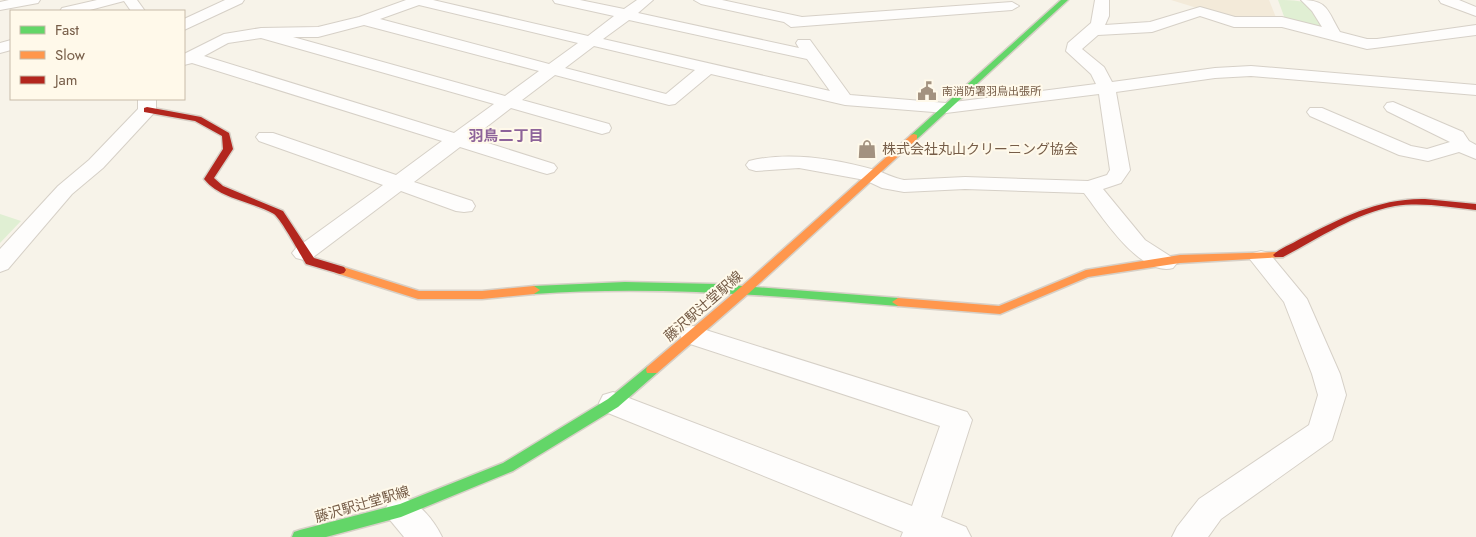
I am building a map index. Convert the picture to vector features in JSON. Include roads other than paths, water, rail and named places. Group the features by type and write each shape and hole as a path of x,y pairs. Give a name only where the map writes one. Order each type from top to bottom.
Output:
{"street":[{"path":"72,10 117,0"},
{"path":"185,25 237,0"},
{"path":"560,0 811,55"},
{"path":"304,253 646,0"},
{"path":"701,0 792,20 833,19 1012,6"},
{"path":"763,13 778,0"},
{"path":"833,19 836,0"},
{"name":"藤沢駅辻堂駅線","path":"300,537 401,510 508,468 613,403 746,290 1064,0"},
{"path":"1096,30 1102,9 1102,0"},
{"path":"1308,0 1318,8 1334,35"},
{"path":"1446,0 1476,12"},
{"path":"187,59 224,39 261,33 310,33 364,20 418,1 845,100 946,108 1031,100 1215,73 1251,71 1476,90"},
{"path":"0,6 33,7"},
{"path":"756,165 798,162 871,175 889,184 904,186 965,183 1090,187 1114,179 1120,170 1107,89 1098,71 1074,51 1074,46 1096,30 1152,26 1200,11 1234,22 1282,22 1367,44 1476,30"},
{"path":"364,20 669,100 708,68"},
{"path":"792,20 811,55 845,100"},
{"path":"261,33 602,128"},
{"path":"187,59 547,168"},
{"path":"0,264 65,190 96,164 147,104 186,114 214,126 226,135 228,149 209,179 219,188 279,213 310,261 418,295 482,295 563,288 632,285 746,290 1000,310 1086,274 1165,263 1180,259 1275,257 1368,211 1394,203 1422,201 1476,207"},
{"path":"1393,107 1456,136 1468,149"},
{"path":"1316,112 1406,151 1428,155 1468,149"},
{"path":"266,137 464,206"},
{"path":"1090,187 1137,244 1165,263"},
{"path":"1189,537 1210,509 1322,432 1332,395 1295,299 1261,258"},
{"path":"693,335 957,420 920,531"},
{"path":"613,403 920,531 954,537"},
{"path":"401,510 425,537"}],"place":[{"name":"南消防署羽鳥出張所","path":"927,91"},
{"name":"株式会社丸山クリーニング協会","path":"867,149"}],"district":[{"name":"羽鳥二丁目","path":"506,136"}]}
